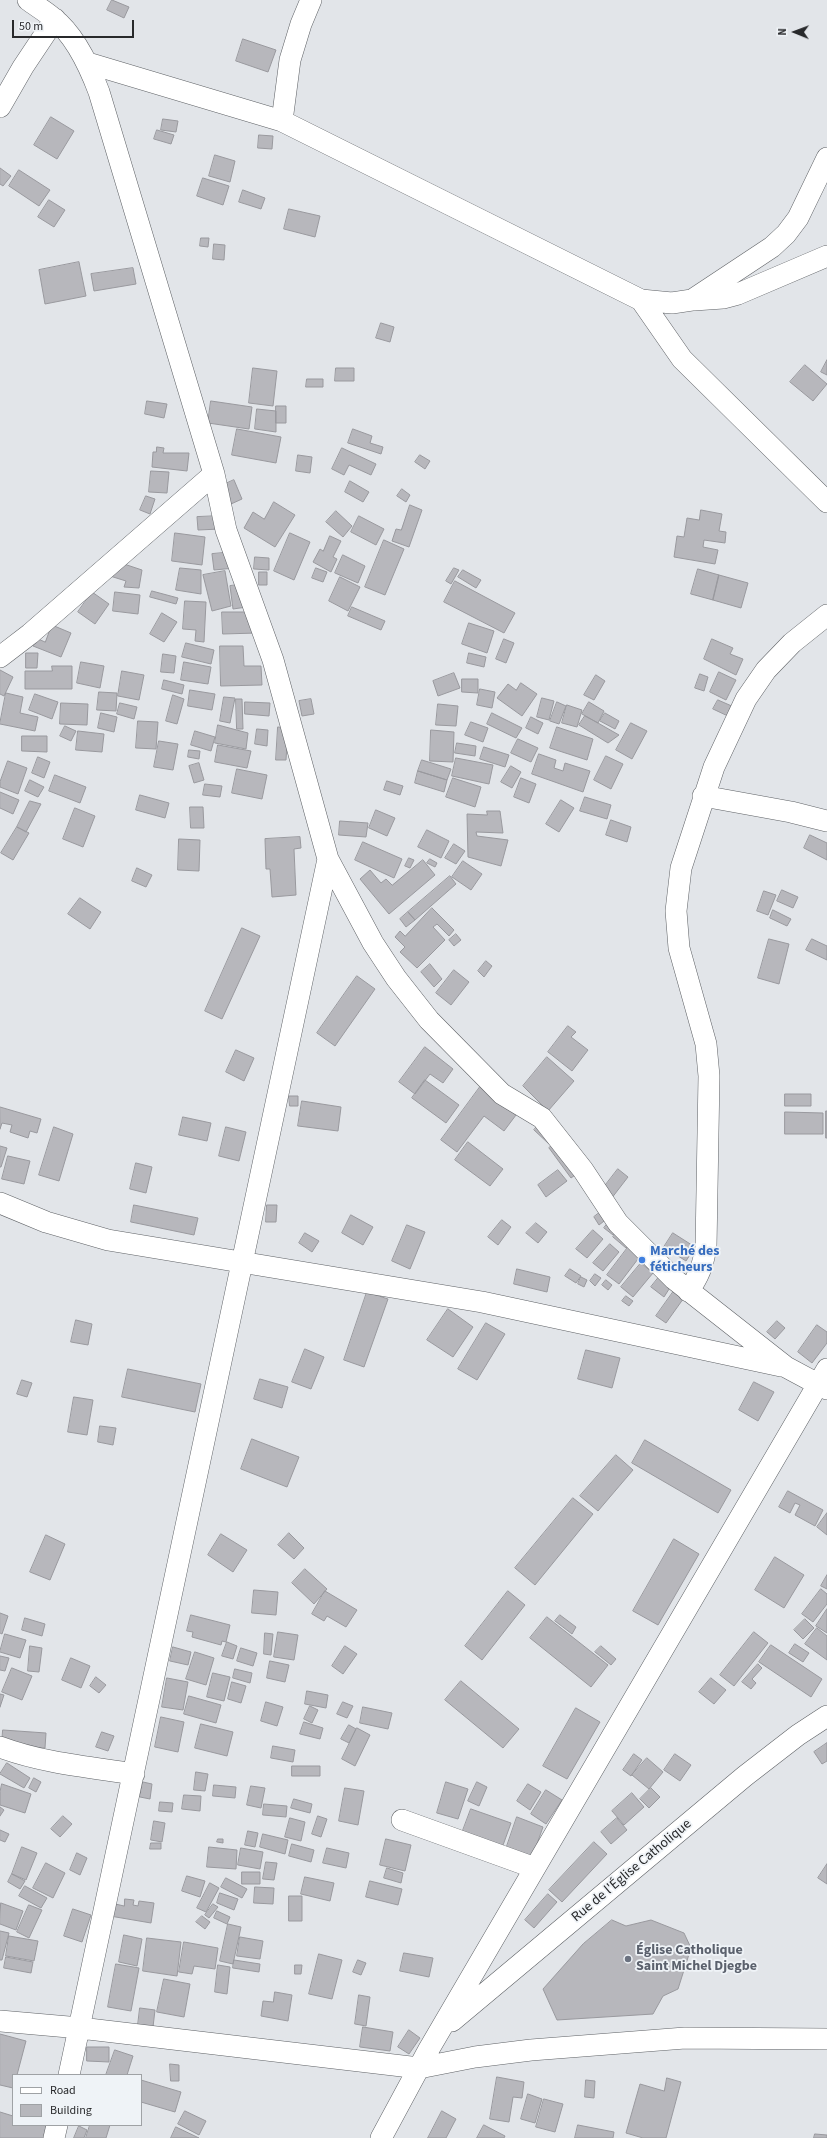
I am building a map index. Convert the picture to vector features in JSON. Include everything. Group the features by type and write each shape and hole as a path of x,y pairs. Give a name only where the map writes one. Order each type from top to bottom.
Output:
{"street":[{"path":"28,0 55,19 88,63 99,92 214,474 226,530 272,660 328,860 373,943 396,978 429,1020 502,1094 542,1118 583,1170 618,1223 674,1279 786,1367"},
{"path":"282,121 290,60 301,24 311,0"},
{"path":"0,107 23,67 55,19"},
{"path":"88,63 282,121 641,300 672,303 723,298 738,294 827,256"},
{"path":"692,300 772,248 786,234 798,218 827,158"},
{"path":"641,300 682,359 827,502"},
{"path":"0,657 30,634 214,474"},
{"path":"688,1291 698,1277 703,1264 706,1247 709,1076 706,1044 679,948 676,911 681,868 703,796 714,768 746,699 766,670 792,643 827,615"},
{"path":"703,796 791,812 827,821"},
{"path":"69,2074 328,860"},
{"path":"0,1203 46,1222 108,1240 242,1264 482,1302 786,1367 824,1380 535,1868 419,2068 381,2138"},
{"name":"Rue de l'Église Catholique","path":"441,2030 745,1776 798,1735 827,1716"},
{"path":"0,1747 16,1753 56,1762 134,1774"},
{"path":"402,1820 535,1868"},
{"path":"0,2021 80,2028 419,2068 475,2057 531,2050 685,2038 827,2039"},
{"path":"54,2138 57,2126"}],"building":[{"path":"112,0 129,7 124,18 107,10"},
{"path":"243,39 276,50 268,72 236,61"},
{"path":"51,117 74,131 57,159 34,145"},
{"path":"163,119 178,121 176,132 161,130"},
{"path":"157,130 174,135 171,144 154,139"},
{"path":"259,135 273,136 272,149 258,148"},
{"path":"215,155 235,161 230,182 209,176"},
{"path":"0,168 11,176 3,186 0,184"},
{"path":"19,170 50,190 39,206 9,186"},
{"path":"203,178 229,186 223,205 197,196"},
{"path":"243,190 265,198 261,209 239,202"},
{"path":"49,200 65,210 54,227 38,217"},
{"path":"289,209 320,216 315,237 284,229"},
{"path":"201,238 209,238 208,247 200,246"},
{"path":"214,244 225,245 224,260 213,259"},
{"path":"79,262 86,296 45,304 39,270"},
{"path":"133,268 136,284 94,291 91,274"},
{"path":"381,323 394,327 390,342 376,338"},
{"path":"827,360 827,375 821,372"},
{"path":"805,365 827,384 813,401 790,382"},
{"path":"253,368 277,371 273,406 249,403"},
{"path":"336,368 354,368 354,381 335,381"},
{"path":"307,379 323,379 323,387 306,387"},
{"path":"147,401 167,404 164,418 145,414"},
{"path":"211,401 252,407 249,429 208,423"},
{"path":"276,406 286,406 286,423 276,423"},
{"path":"257,409 276,411 276,432 255,429"},
{"path":"237,429 281,437 276,463 232,455"},
{"path":"353,429 372,436 370,443 383,447 381,454 348,443"},
{"path":"157,447 164,448 163,453 189,453 187,471 152,467 153,452 156,452"},
{"path":"342,448 376,464 371,475 349,465 344,475 332,469"},
{"path":"298,455 312,457 310,473 296,471"},
{"path":"420,455 430,461 425,469 415,462"},
{"path":"151,471 169,472 167,493 149,492"},
{"path":"234,480 242,499 231,504 223,485"},
{"path":"350,481 369,492 363,502 345,492"},
{"path":"402,489 410,495 406,502 397,496"},
{"path":"146,496 155,499 150,514 140,510"},
{"path":"274,502 295,515 275,547 244,528 253,512 264,519"},
{"path":"410,505 422,510 409,547 392,541 396,529 401,530"},
{"path":"701,510 722,514 719,531 726,532 725,543 704,540 703,547 718,550 715,564 674,557 677,536 684,537 687,518 699,520"},
{"path":"336,511 352,526 343,537 326,522"},
{"path":"220,516 220,529 198,530 197,517"},
{"path":"359,516 384,529 376,545 351,532"},
{"path":"175,533 205,537 202,565 172,561"},
{"path":"290,533 310,542 294,580 274,571"},
{"path":"330,536 341,541 333,557 337,559 331,572 313,562 320,549 323,551"},
{"path":"384,540 404,549 385,595 365,587"},
{"path":"234,552 235,568 214,570 212,554"},
{"path":"343,555 365,566 358,583 335,573"},
{"path":"255,557 269,558 269,570 254,569"},
{"path":"115,561 142,570 139,588 124,587 126,581 110,576"},
{"path":"180,568 201,570 201,594 176,590"},
{"path":"316,568 327,572 323,582 312,578"},
{"path":"454,568 459,570 451,584 446,581"},
{"path":"698,569 719,575 713,600 691,594"},
{"path":"463,570 481,580 476,588 458,577"},
{"path":"225,571 231,606 212,611 203,575"},
{"path":"259,572 267,572 267,585 259,585"},
{"path":"719,575 748,583 741,608 713,600"},
{"path":"340,577 360,587 348,611 329,601"},
{"path":"455,581 515,613 504,633 444,602"},
{"path":"244,584 247,607 233,609 230,586"},
{"path":"152,591 178,598 176,604 150,597"},
{"path":"92,592 109,604 95,624 78,612"},
{"path":"115,592 140,595 138,614 113,611"},
{"path":"185,601 206,602 204,642 195,641 196,630 183,629"},
{"path":"352,607 385,621 381,630 348,616"},
{"path":"222,612 251,612 257,633 223,634"},
{"path":"162,613 177,622 164,642 150,634"},
{"path":"469,623 494,631 487,653 462,644"},
{"path":"52,625 71,633 61,657 33,646 36,638 45,642"},
{"path":"504,639 514,643 506,663 496,659"},
{"path":"712,639 733,648 730,654 743,659 736,675 704,659"},
{"path":"186,643 214,650 211,664 182,657"},
{"path":"220,646 243,646 244,666 261,666 262,685 221,686"},
{"path":"26,653 38,653 37,668 26,668"},
{"path":"469,653 486,657 484,667 467,663"},
{"path":"163,654 176,656 174,673 161,672"},
{"path":"81,662 104,666 100,688 77,683"},
{"path":"184,662 211,667 208,684 181,680"},
{"path":"52,666 72,666 72,689 25,689 25,671 52,671"},
{"path":"0,670 13,677 4,696 0,694"},
{"path":"122,671 144,675 139,700 118,696"},
{"path":"719,672 736,680 726,700 710,692"},
{"path":"454,673 460,688 438,696 433,681"},
{"path":"700,674 708,677 704,691 695,688"},
{"path":"596,675 605,681 594,700 584,695"},
{"path":"462,679 478,679 478,693 462,692"},
{"path":"164,680 184,685 182,694 162,689"},
{"path":"521,683 537,694 522,716 497,698 508,684 516,690"},
{"path":"480,689 495,692 492,708 477,705"},
{"path":"190,690 215,694 212,710 188,706"},
{"path":"99,692 117,693 116,711 97,710"},
{"path":"6,693 23,697 20,713 38,717 35,731 0,724"},
{"path":"35,694 58,702 52,719 29,710"},
{"path":"173,695 184,699 177,724 166,721"},
{"path":"224,697 235,698 230,723 220,721"},
{"path":"542,698 554,701 549,720 537,717"},
{"path":"236,699 242,699 243,729 237,729"},
{"path":"311,699 314,714 302,716 299,701"},
{"path":"718,700 734,707 730,717 713,709"},
{"path":"245,702 270,703 269,716 245,714"},
{"path":"557,702 566,706 559,724 550,721"},
{"path":"589,702 604,711 598,723 582,714"},
{"path":"61,703 88,704 87,725 60,724"},
{"path":"120,703 137,707 134,719 117,714"},
{"path":"438,704 458,706 456,726 436,725"},
{"path":"567,705 582,710 577,727 562,723"},
{"path":"101,713 117,717 114,732 98,728"},
{"path":"492,713 522,728 516,738 487,724"},
{"path":"605,713 619,721 615,729 600,721"},
{"path":"585,716 619,735 608,743 579,725"},
{"path":"531,717 543,723 538,734 526,728"},
{"path":"138,721 158,722 156,749 136,748"},
{"path":"471,722 488,728 483,742 465,735"},
{"path":"631,723 647,731 632,759 616,750"},
{"path":"218,725 248,733 246,749 215,743"},
{"path":"65,726 76,731 71,741 60,736"},
{"path":"278,727 288,728 286,760 276,760"},
{"path":"557,727 593,739 587,760 550,748"},
{"path":"257,729 268,730 267,746 255,744"},
{"path":"431,730 454,732 453,762 430,761"},
{"path":"78,731 104,734 102,752 76,750"},
{"path":"195,731 215,737 211,751 191,745"},
{"path":"22,736 47,736 47,752 22,751"},
{"path":"518,739 538,748 531,762 511,753"},
{"path":"159,741 178,744 173,770 154,767"},
{"path":"457,743 476,746 475,756 455,753"},
{"path":"218,745 251,751 247,768 215,762"},
{"path":"484,747 509,755 505,767 480,759"},
{"path":"189,750 200,751 199,759 188,757"},
{"path":"539,754 556,760 554,768 563,771 565,763 590,771 583,792 532,774"},
{"path":"606,756 623,764 611,789 594,780"},
{"path":"38,757 50,762 44,778 32,773"},
{"path":"456,758 493,765 489,784 452,776"},
{"path":"422,760 451,769 447,780 418,771"},
{"path":"8,761 27,768 18,794 0,787 0,782"},
{"path":"199,763 204,780 194,783 189,766"},
{"path":"511,766 521,772 512,788 501,782"},
{"path":"237,769 267,775 262,799 232,793"},
{"path":"418,771 447,780 444,792 415,783"},
{"path":"55,775 86,787 80,803 49,791"},
{"path":"453,778 481,787 475,807 446,797"},
{"path":"521,778 536,784 529,803 514,797"},
{"path":"30,780 44,787 38,797 25,791"},
{"path":"387,781 403,786 400,795 384,790"},
{"path":"205,784 222,786 220,797 203,795"},
{"path":"0,792 19,800 13,814 0,808"},
{"path":"140,795 169,803 165,818 136,810"},
{"path":"585,797 611,805 607,819 580,811"},
{"path":"561,800 574,808 559,832 546,824"},
{"path":"30,801 41,804 26,832 17,827"},
{"path":"190,807 203,807 204,828 191,828"},
{"path":"75,808 95,816 83,847 63,839"},
{"path":"376,810 395,818 387,836 369,828"},
{"path":"487,811 500,811 503,833 476,832 477,836 508,840 501,866 468,857 467,814 487,815"},
{"path":"611,820 631,827 627,842 606,835"},
{"path":"340,821 368,823 366,837 339,835"},
{"path":"17,827 29,833 13,860 1,853"},
{"path":"427,830 449,841 441,858 418,847"},
{"path":"810,835 827,843 827,860 804,848"},
{"path":"300,837 301,848 294,849 296,895 272,897 270,869 266,869 265,839"},
{"path":"179,839 200,840 199,871 178,870"},
{"path":"363,842 402,859 394,878 355,860"},
{"path":"454,844 465,851 456,864 445,858"},
{"path":"409,858 414,860 410,868 405,866"},
{"path":"430,859 437,863 435,867 427,863"},
{"path":"423,860 435,875 389,914 360,879 370,870 381,883 386,879 392,885"},
{"path":"463,861 482,874 471,890 452,877"},
{"path":"137,868 152,875 146,887 132,881"},
{"path":"450,876 456,884 415,920 408,912"},
{"path":"782,890 798,897 793,908 777,901"},
{"path":"764,891 776,895 768,915 757,911"},
{"path":"80,898 101,912 90,929 68,914"},
{"path":"432,908 454,930 449,936 437,924 433,927 445,940 417,968 400,952 405,947 395,937 400,931 405,936"},
{"path":"773,910 791,919 787,926 770,918"},
{"path":"408,912 415,920 406,927 400,919"},
{"path":"242,928 260,936 222,1019 205,1011"},
{"path":"456,934 461,940 454,946 449,940"},
{"path":"769,939 789,944 779,984 758,978"},
{"path":"812,939 827,946 827,960 806,950"},
{"path":"486,961 492,966 484,977 478,971"},
{"path":"430,964 442,979 434,987 421,972"},
{"path":"454,970 469,982 451,1005 436,993"},
{"path":"357,976 375,989 335,1046 317,1033"},
{"path":"568,1026 576,1032 571,1037 588,1050 572,1071 548,1052"},
{"path":"425,1047 453,1069 443,1083 430,1074 415,1094 399,1082"},
{"path":"236,1050 254,1058 244,1081 226,1072"},
{"path":"547,1057 574,1081 548,1111 523,1086"},
{"path":"425,1080 459,1105 446,1123 412,1098"},
{"path":"480,1087 516,1115 504,1131 484,1116 457,1152 441,1140"},
{"path":"785,1094 811,1094 811,1106 785,1106"},
{"path":"289,1096 298,1096 298,1106 290,1106"},
{"path":"302,1101 341,1107 338,1131 298,1126"},
{"path":"0,1107 41,1119 37,1133 30,1131 28,1138 10,1132 12,1125 2,1123 0,1129"},
{"path":"827,1111 827,1138 826,1138"},
{"path":"785,1112 823,1113 823,1134 785,1134"},
{"path":"183,1117 211,1123 207,1141 179,1135"},
{"path":"540,1123 555,1138 549,1144 534,1130"},
{"path":"54,1127 73,1134 59,1181 39,1175"},
{"path":"226,1127 246,1132 239,1161 219,1156"},
{"path":"468,1142 503,1169 490,1186 455,1160"},
{"path":"556,1142 578,1173 571,1178 549,1148"},
{"path":"0,1146 7,1148 1,1167 0,1167"},
{"path":"8,1156 30,1161 24,1184 2,1179"},
{"path":"136,1163 152,1167 146,1193 130,1189"},
{"path":"618,1169 628,1177 611,1199 601,1191"},
{"path":"558,1170 567,1181 546,1197 538,1185"},
{"path":"134,1205 198,1218 194,1235 131,1222"},
{"path":"267,1205 277,1205 276,1222 266,1222"},
{"path":"603,1210 608,1218 599,1225 594,1217"},
{"path":"351,1215 373,1227 363,1245 342,1233"},
{"path":"611,1219 620,1226 613,1235 604,1228"},
{"path":"502,1220 511,1227 498,1245 488,1237"},
{"path":"536,1223 547,1232 538,1243 526,1233"},
{"path":"407,1225 425,1232 410,1269 392,1261"},
{"path":"593,1230 603,1239 587,1258 576,1249"},
{"path":"619,1230 632,1241 626,1248 613,1237"},
{"path":"305,1233 319,1241 312,1252 299,1243"},
{"path":"673,1233 695,1247 686,1261 664,1247"},
{"path":"610,1244 619,1252 603,1271 593,1263"},
{"path":"629,1246 641,1255 619,1284 607,1275"},
{"path":"641,1263 653,1273 633,1297 621,1287"},
{"path":"517,1269 550,1277 547,1292 514,1284"},
{"path":"570,1269 581,1276 576,1283 565,1276"},
{"path":"595,1274 601,1278 595,1286 590,1281"},
{"path":"581,1277 587,1280 584,1287 578,1284"},
{"path":"659,1277 671,1286 664,1297 651,1287"},
{"path":"606,1280 612,1285 608,1290 602,1285"},
{"path":"676,1288 686,1295 666,1323 656,1316"},
{"path":"367,1292 388,1299 364,1367 344,1360"},
{"path":"626,1296 633,1301 629,1306 622,1301"},
{"path":"448,1309 473,1327 453,1357 427,1340"},
{"path":"76,1320 92,1324 88,1345 71,1342"},
{"path":"777,1321 785,1328 775,1339 767,1332"},
{"path":"486,1323 505,1334 477,1380 458,1369"},
{"path":"817,1325 827,1332 827,1343 812,1363 798,1352"},
{"path":"305,1349 324,1357 311,1389 292,1382"},
{"path":"586,1350 620,1358 612,1388 578,1379"},
{"path":"128,1369 201,1384 195,1412 122,1397"},
{"path":"260,1379 288,1387 282,1408 254,1399"},
{"path":"22,1380 32,1383 27,1397 17,1394"},
{"path":"754,1382 774,1392 758,1421 739,1410"},
{"path":"74,1397 93,1400 87,1435 68,1432"},
{"path":"100,1426 116,1428 113,1445 98,1442"},
{"path":"252,1439 299,1457 287,1487 241,1469"},
{"path":"645,1440 731,1490 718,1513 632,1463"},
{"path":"616,1455 633,1470 598,1511 580,1496"},
{"path":"788,1491 823,1510 815,1526 795,1515 800,1505 795,1503 790,1513 779,1507"},
{"path":"573,1498 593,1514 535,1585 515,1568"},
{"path":"827,1513 827,1535 817,1527"},
{"path":"289,1533 304,1548 294,1559 278,1545"},
{"path":"221,1534 247,1550 233,1572 208,1555"},
{"path":"46,1535 65,1544 50,1580 30,1572"},
{"path":"674,1539 699,1554 658,1625 633,1611"},
{"path":"775,1557 804,1575 784,1608 755,1590"},
{"path":"305,1569 327,1589 314,1604 292,1583"},
{"path":"827,1575 827,1589 821,1586"},
{"path":"821,1589 827,1594 827,1604 813,1622 802,1614"},
{"path":"254,1590 278,1592 276,1615 252,1613"},
{"path":"325,1591 357,1610 346,1627 327,1616 324,1621 312,1614"},
{"path":"508,1591 525,1605 482,1660 465,1646"},
{"path":"827,1609 827,1633 816,1626"},
{"path":"0,1613 8,1616 2,1634 0,1633"},
{"path":"191,1615 230,1625 226,1642 222,1641 221,1645 192,1637 193,1632 187,1631"},
{"path":"560,1615 576,1627 572,1634 555,1621"},
{"path":"547,1617 608,1665 591,1687 530,1638"},
{"path":"25,1618 45,1624 42,1636 22,1630"},
{"path":"805,1619 814,1628 803,1639 794,1630"},
{"path":"817,1628 827,1636 827,1660 805,1644"},
{"path":"278,1632 298,1635 294,1660 274,1657"},
{"path":"754,1632 768,1643 734,1686 720,1675"},
{"path":"265,1633 273,1634 271,1655 264,1654"},
{"path":"5,1634 26,1640 20,1658 0,1652"},
{"path":"227,1642 237,1646 233,1659 222,1656"},
{"path":"795,1644 809,1653 803,1662 789,1653"},
{"path":"771,1645 822,1679 811,1697 759,1662"},
{"path":"30,1646 42,1648 39,1672 28,1671"},
{"path":"345,1646 357,1654 343,1674 332,1666"},
{"path":"601,1646 616,1659 611,1665 595,1652"},
{"path":"173,1647 191,1652 188,1665 170,1661"},
{"path":"241,1648 257,1653 253,1666 237,1661"},
{"path":"195,1652 214,1658 206,1685 186,1679"},
{"path":"0,1656 9,1658 5,1671 0,1670"},
{"path":"71,1658 90,1666 81,1688 62,1680"},
{"path":"270,1661 289,1665 285,1682 267,1678"},
{"path":"758,1664 762,1668 752,1679 756,1683 751,1689 742,1682"},
{"path":"12,1668 32,1676 22,1700 2,1692"},
{"path":"235,1669 252,1673 250,1683 233,1678"},
{"path":"213,1673 230,1677 224,1701 207,1697"},
{"path":"96,1677 106,1685 99,1693 90,1686"},
{"path":"167,1678 188,1682 183,1710 162,1707"},
{"path":"711,1678 726,1690 714,1704 699,1692"},
{"path":"461,1681 519,1729 503,1748 445,1700"},
{"path":"232,1682 246,1686 241,1703 228,1699"},
{"path":"307,1691 328,1695 326,1708 305,1704"},
{"path":"0,1694 4,1695 0,1707"},
{"path":"189,1696 221,1705 216,1723 184,1714"},
{"path":"266,1702 283,1707 277,1726 261,1721"},
{"path":"343,1702 353,1706 347,1718 337,1714"},
{"path":"310,1706 318,1710 312,1723 304,1719"},
{"path":"363,1707 392,1713 388,1729 360,1723"},
{"path":"576,1708 600,1722 567,1779 543,1766"},
{"path":"161,1717 184,1722 178,1752 155,1747"},
{"path":"304,1722 323,1728 320,1739 300,1734"},
{"path":"201,1724 233,1732 227,1756 195,1748"},
{"path":"349,1725 356,1729 349,1743 341,1739"},
{"path":"357,1728 370,1735 355,1766 342,1759"},
{"path":"3,1730 46,1733 45,1748 2,1745"},
{"path":"102,1732 114,1736 108,1751 96,1747"},
{"path":"827,1743 827,1761 822,1764 814,1752"},
{"path":"273,1746 295,1750 293,1762 271,1758"},
{"path":"634,1754 642,1760 631,1776 623,1770"},
{"path":"675,1754 691,1765 680,1781 664,1770"},
{"path":"647,1758 663,1772 649,1789 632,1775"},
{"path":"7,1763 30,1778 24,1788 0,1774"},
{"path":"292,1766 320,1766 320,1776 292,1776"},
{"path":"196,1772 208,1774 205,1791 194,1790"},
{"path":"34,1778 41,1782 36,1792 29,1788"},
{"path":"143,1782 152,1784 150,1799 140,1797"},
{"path":"446,1782 468,1789 458,1819 437,1813"},
{"path":"477,1782 487,1787 479,1806 468,1801"},
{"path":"2,1784 31,1794 25,1813 0,1805 0,1792"},
{"path":"528,1784 541,1792 530,1810 517,1801"},
{"path":"214,1785 236,1787 235,1798 213,1796"},
{"path":"251,1786 265,1788 261,1808 247,1805"},
{"path":"345,1788 364,1791 358,1825 339,1821"},
{"path":"651,1788 660,1797 649,1808 640,1799"},
{"path":"546,1790 562,1800 546,1824 531,1814"},
{"path":"632,1793 644,1807 624,1825 612,1811"},
{"path":"184,1795 201,1796 200,1811 182,1809"},
{"path":"294,1799 312,1804 310,1813 291,1808"},
{"path":"160,1802 173,1803 172,1812 159,1811"},
{"path":"264,1804 287,1806 286,1817 263,1815"},
{"path":"0,1807 4,1810 0,1816"},
{"path":"471,1809 511,1823 502,1848 462,1833"},
{"path":"63,1816 72,1824 60,1837 51,1829"},
{"path":"318,1816 327,1819 321,1837 312,1834"},
{"path":"517,1817 543,1827 532,1858 506,1849"},
{"path":"290,1818 305,1822 301,1841 285,1837"},
{"path":"617,1818 627,1830 611,1844 601,1832"},
{"path":"154,1821 165,1823 162,1842 151,1840"},
{"path":"0,1830 9,1834 5,1842 0,1840"},
{"path":"248,1831 258,1833 255,1847 245,1845"},
{"path":"263,1834 288,1840 285,1854 260,1847"},
{"path":"218,1839 223,1839 223,1843 217,1842"},
{"path":"386,1839 411,1845 405,1871 380,1865"},
{"path":"594,1842 607,1854 562,1902 549,1890"},
{"path":"151,1843 161,1843 161,1849 150,1849"},
{"path":"292,1844 314,1850 311,1862 289,1856"},
{"path":"22,1847 37,1853 26,1880 12,1874"},
{"path":"209,1847 237,1850 236,1869 207,1867"},
{"path":"241,1848 263,1852 260,1869 238,1865"},
{"path":"327,1848 349,1853 346,1868 323,1863"},
{"path":"77,1853 87,1858 80,1875 70,1870"},
{"path":"266,1862 277,1863 274,1880 263,1879"},
{"path":"46,1863 65,1873 53,1898 33,1888"},
{"path":"827,1864 827,1884 818,1878"},
{"path":"387,1868 403,1873 401,1883 384,1878"},
{"path":"242,1872 260,1872 260,1884 242,1884"},
{"path":"12,1874 25,1881 20,1889 8,1882"},
{"path":"187,1876 205,1881 200,1897 182,1891"},
{"path":"305,1877 334,1883 330,1901 301,1894"},
{"path":"226,1878 247,1889 242,1898 221,1887"},
{"path":"370,1881 402,1889 398,1905 366,1897"},
{"path":"210,1883 219,1888 206,1912 197,1908"},
{"path":"25,1886 47,1898 41,1908 19,1896"},
{"path":"255,1887 274,1888 273,1904 254,1903"},
{"path":"220,1893 238,1899 234,1910 217,1903"},
{"path":"548,1894 557,1902 534,1928 525,1920"},
{"path":"289,1896 302,1896 302,1921 289,1921"},
{"path":"125,1899 134,1900 133,1905 138,1906 139,1901 154,1903 151,1923 110,1916 111,1903 124,1906"},
{"path":"1,1903 23,1911 16,1930 0,1924"},
{"path":"213,1904 218,1907 209,1918 205,1915"},
{"path":"29,1905 42,1910 29,1938 17,1932"},
{"path":"73,1909 91,1915 82,1942 64,1936"},
{"path":"217,1911 230,1917 227,1924 214,1918"},
{"path":"202,1916 210,1922 205,1929 196,1922"},
{"name":"Église Catholique Saint Michel Djegbe","path":"612,1920 626,1926 651,1920 684,1933 691,1948 678,1989 663,1996 653,2014 557,2020 543,1989 583,1944"},
{"path":"228,1924 241,1927 233,1964 220,1961"},
{"path":"0,1931 9,1933 2,1960 0,1960"},
{"path":"124,1935 142,1939 137,1966 119,1962"},
{"path":"9,1936 38,1941 34,1961 6,1956"},
{"path":"240,1937 263,1941 260,1959 237,1956"},
{"path":"147,1938 181,1942 177,1976 143,1971"},
{"path":"184,1942 218,1948 215,1969 194,1966 192,1974 179,1972"},
{"path":"404,1953 433,1958 429,1977 400,1971"},
{"path":"319,1954 342,1960 332,1999 309,1994"},
{"path":"6,1957 33,1962 31,1973 4,1968"},
{"path":"234,1960 260,1964 259,1972 233,1968"},
{"path":"358,1960 366,1963 361,1975 353,1972"},
{"path":"116,1964 139,1968 131,2011 108,2007"},
{"path":"218,1965 230,1967 227,1994 215,1992"},
{"path":"295,1965 302,1965 301,1974 295,1974"},
{"path":"164,1979 190,1984 184,2017 157,2012"},
{"path":"275,1992 292,1995 288,2021 261,2016 263,2001 273,2002"},
{"path":"359,1995 370,1997 366,2026 355,2024"},
{"path":"140,2008 155,2010 153,2027 138,2025"},
{"path":"363,2027 393,2032 390,2051 360,2047"},
{"path":"409,2030 420,2038 409,2054 398,2047"},
{"path":"0,2034 26,2041 17,2074 12,2074 12,2088 0,2085"},
{"path":"87,2047 109,2047 109,2062 87,2061"},
{"path":"115,2050 133,2056 127,2074 106,2074"},
{"path":"170,2064 179,2065 179,2081 171,2081"},
{"path":"497,2077 524,2082 522,2098 513,2097 509,2122 490,2119"},
{"path":"667,2078 681,2082 666,2138 643,2138 626,2133 640,2084 664,2091"},
{"path":"142,2080 181,2092 175,2112 142,2102"},
{"path":"586,2080 595,2081 594,2098 585,2097"},
{"path":"528,2094 542,2099 535,2123 521,2119"},
{"path":"544,2099 563,2104 555,2132 536,2127"},
{"path":"185,2111 206,2121 199,2135 178,2124"},
{"path":"442,2111 456,2119 446,2138 428,2138"},
{"path":"0,2112 12,2116 12,2126 46,2126 53,2128 49,2138 0,2138"},
{"path":"484,2125 505,2136 504,2138 477,2138"},
{"path":"578,2125 614,2132 613,2138 575,2138"},
{"path":"79,2126 87,2130 84,2138 74,2138"},
{"path":"90,2126 110,2126 106,2138 86,2138"},
{"path":"176,2127 199,2138 171,2138"},
{"path":"815,2134 827,2135 827,2138 814,2138"}],"place":[{"name":"Marché des féticheurs","path":"642,1260"},
{"name":"Église Catholique Saint Michel Djegbe","path":"628,1959"}]}
